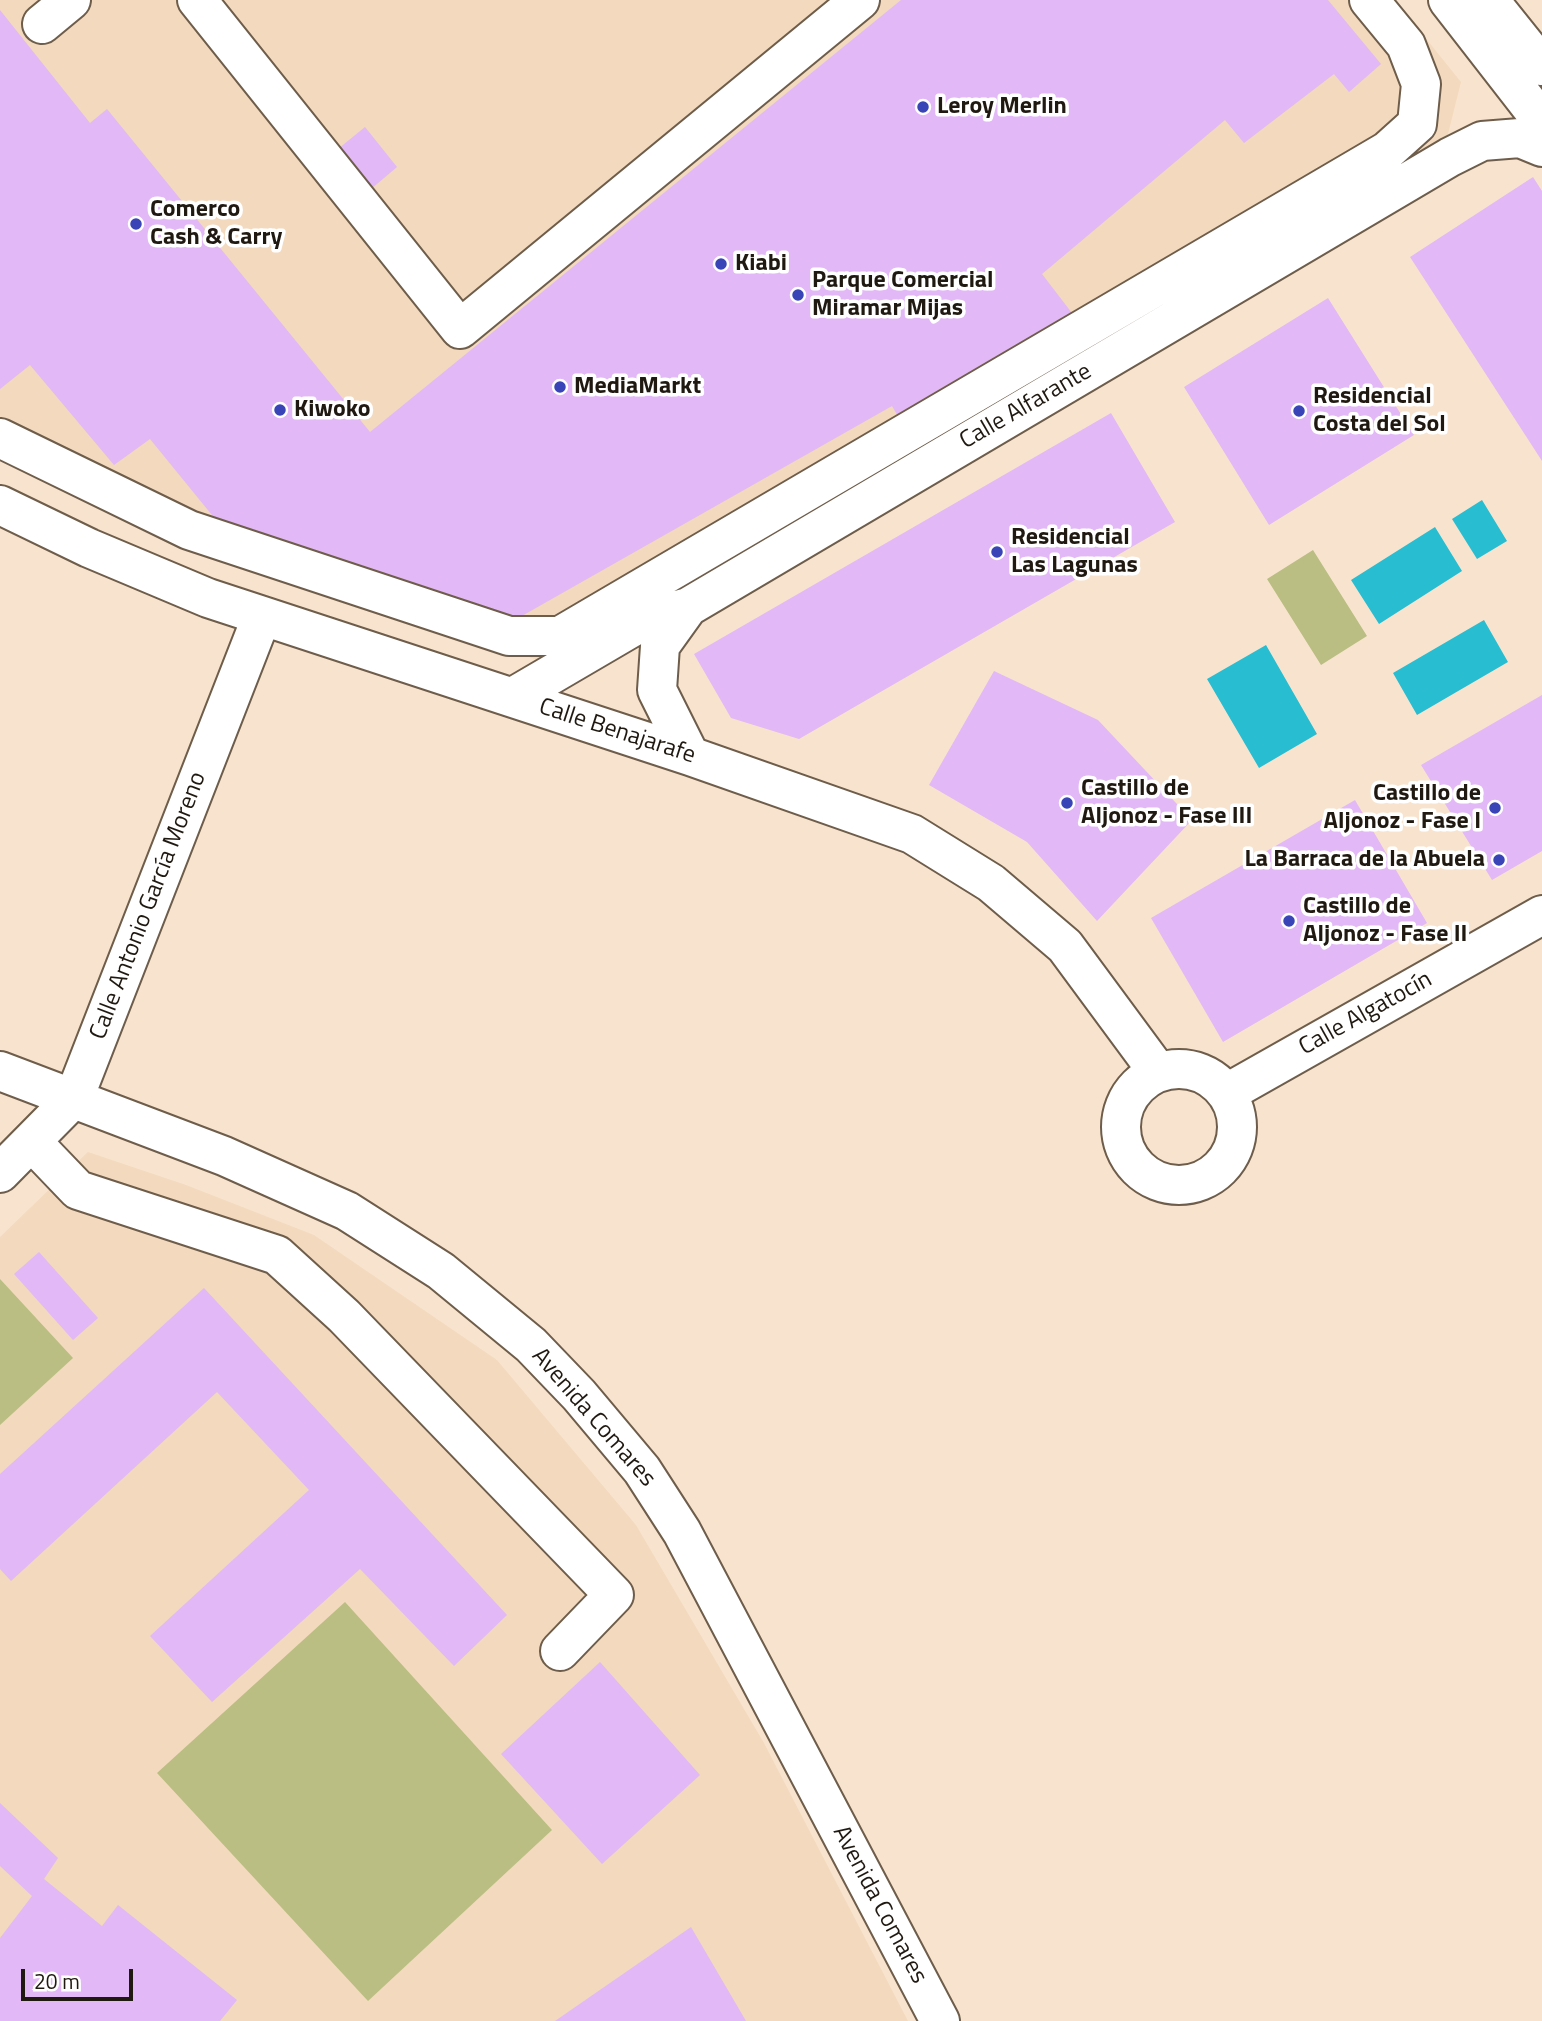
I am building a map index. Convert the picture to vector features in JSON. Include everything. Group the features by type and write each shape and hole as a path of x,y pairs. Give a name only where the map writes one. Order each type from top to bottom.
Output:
{"street":[{"path":"197,0 460,329 860,0"},
{"path":"0,438 189,530 509,636 560,636 1388,151 1417,124 1421,85 1406,45 1369,0"},
{"path":"1448,0 1542,121"},
{"path":"1489,0 1542,66"},
{"name":"Calle Alfarante","path":"513,697 648,618 688,607 1450,158 1482,141 1520,138 1542,147"},
{"name":"Calle Benajarafe","path":"0,505 89,548 208,598 690,756 912,834 991,883 1065,946 1158,1072"},
{"path":"688,607 660,646 657,690 690,756"},
{"name":"Calle Antonio García Moreno","path":"0,1173 74,1098 262,616"},
{"name":"Calle Algatocín","path":"1227,1093 1542,915"},
{"path":"1176,1068 1194,1070 1213,1078 1227,1093 1236,1111 1238,1131 1233,1151 1222,1168 1206,1180 1186,1185 1166,1184 1148,1177 1135,1165 1125,1149 1121,1130 1122,1112 1129,1095 1142,1082 1158,1072 1176,1068"},
{"name":"Avenida Comares","path":"0,1071 224,1156 347,1212 441,1271 531,1345 579,1395 642,1470 682,1532 940,2021"},
{"path":"32,1142 78,1190 277,1255 344,1316 614,1595 560,1651"}],"shaded area":[{"path":"0,0 1395,0 1461,82 1447,138 541,661 201,549 0,450"},
{"path":"88,1152 186,1185 314,1235 497,1360 636,1525 764,1743 908,2021 0,2021 0,1237"}],"green space":[{"path":"1313,550 1367,636 1321,665 1267,579"},
{"path":"0,1279 73,1358 0,1425"},
{"path":"345,1602 552,1830 368,2001 157,1773"}],"water":[{"path":"1482,500 1507,541 1477,559 1452,519"},
{"path":"1435,527 1462,571 1379,624 1351,580"},
{"path":"1484,620 1508,662 1417,715 1393,673"},
{"path":"1266,645 1317,734 1259,768 1207,679"}],"building":[{"name":"Parque Comercial Miramar Mijas","path":"901,0 1328,0 1381,64 1349,92 1334,74 1244,143 1225,120 1042,274 1075,317 899,418 892,406 513,621 216,520 150,439 114,465 30,365 0,389 0,10 90,123 107,109 370,432"},
{"path":"365,127 397,167 371,189 338,149"},
{"name":"Residencial Costa del Sol","path":"1533,177 1542,191 1542,461 1410,257"},
{"name":"Residencial Costa del Sol","path":"1328,298 1414,435 1269,525 1184,387"},
{"name":"Residencial Las Lagunas","path":"1111,413 1175,522 799,739 731,718 694,654"},
{"name":"Castillo de Aljonoz - Fase III","path":"994,671 1098,720 1192,820 1097,921 1027,842 929,785"},
{"name":"Castillo de Aljonoz - Fase I","path":"1542,695 1542,851 1492,880 1421,765"},
{"name":"Castillo de Aljonoz - Fase II","path":"1355,800 1427,923 1223,1042 1151,918"},
{"path":"39,1252 98,1318 73,1340 14,1274"},
{"path":"204,1288 507,1615 454,1666 360,1569 212,1702 150,1636 309,1490 217,1392 11,1581 0,1569 0,1474"},
{"path":"600,1662 700,1775 602,1864 501,1754"},
{"path":"0,1803 58,1858 44,1879 102,1926 118,1905 237,2000 220,2021 0,2021 0,1938 32,1896 0,1866"},
{"path":"691,1927 746,2021 555,2021"}],"place":[{"name":"Leroy Merlin","path":"923,107"},
{"name":"Comerco Cash & Carry","path":"136,224"},
{"name":"Kiabi","path":"721,264"},
{"name":"Parque Comercial Miramar Mijas","path":"798,295"},
{"name":"MediaMarkt","path":"560,387"},
{"name":"Kiwoko","path":"280,410"},
{"name":"Residencial Costa del Sol","path":"1299,411"},
{"name":"Residencial Las Lagunas","path":"997,552"},
{"name":"Castillo de Aljonoz - Fase III","path":"1067,803"},
{"name":"Castillo de Aljonoz - Fase I","path":"1495,808"},
{"name":"La Barraca de la Abuela","path":"1499,860"},
{"name":"Castillo de Aljonoz - Fase II","path":"1289,921"}]}
